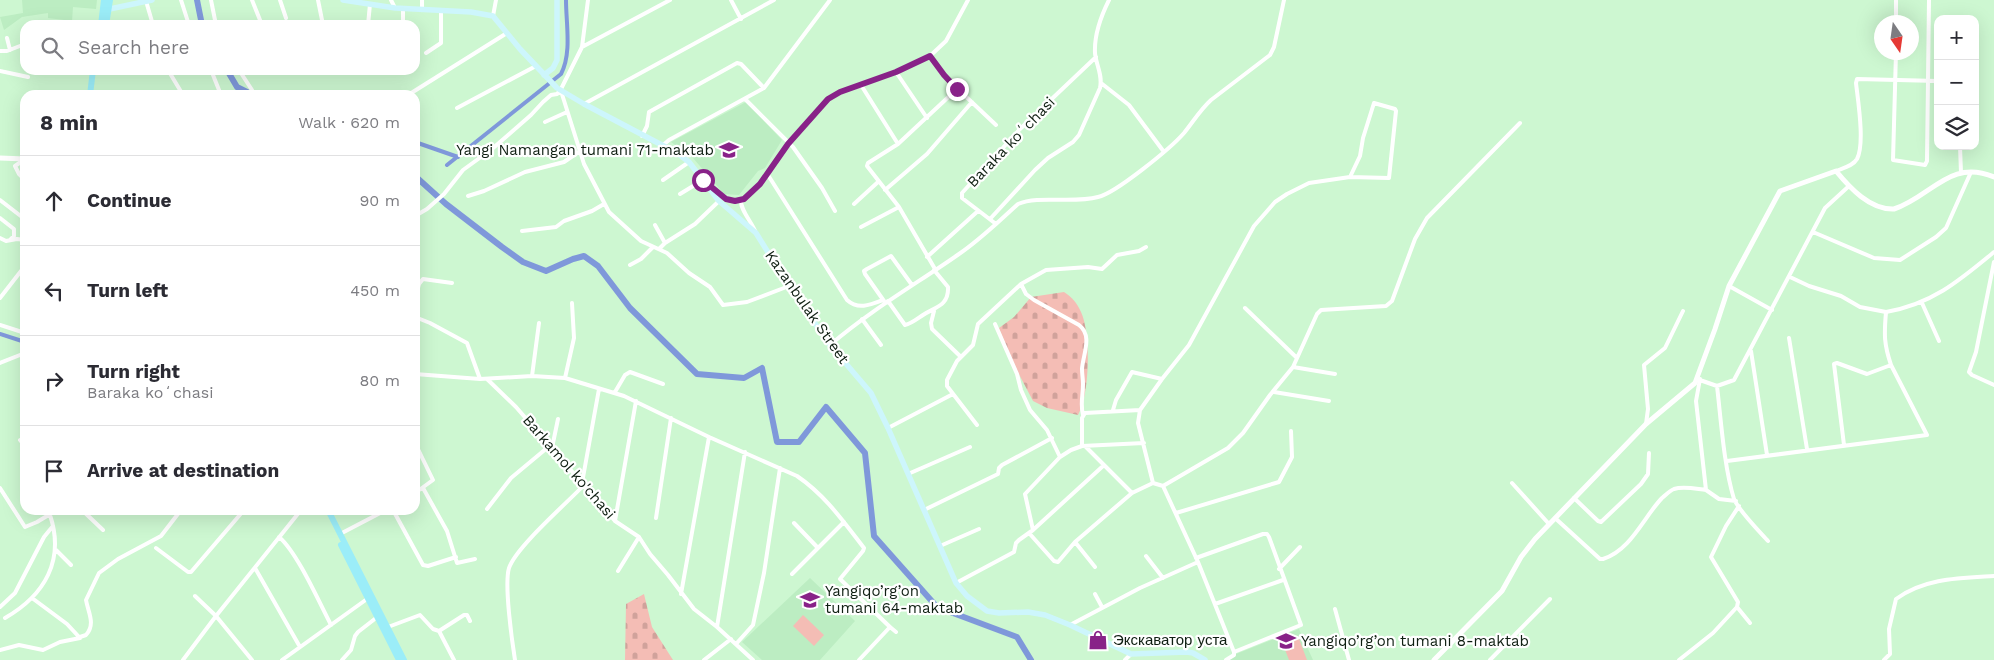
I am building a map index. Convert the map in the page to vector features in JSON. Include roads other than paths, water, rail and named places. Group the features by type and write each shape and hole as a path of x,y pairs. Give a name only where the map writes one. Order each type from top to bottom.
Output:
{"main road":[{"path":"104,0 106,20"},
{"path":"103,20 110,0"},
{"path":"343,0 402,9 471,12 493,16"},
{"path":"546,77 554,68 557,60 557,0"},
{"path":"106,10 146,1"},
{"name":"Kazanbulak Street","path":"493,16 558,89 688,162 720,201 756,233 789,286 830,345 871,393 956,583 967,596 987,611 999,613 1028,612 1045,615 1131,654 1193,653"},
{"path":"91,90 92,75"},
{"path":"95,90 96,75"},
{"path":"325,515 376,618 399,660"},
{"path":"330,515 404,660"},
{"path":"1193,653 1205,660"}],"street":[{"path":"181,0 187,20"},
{"path":"211,0 215,20"},
{"path":"252,0 260,20"},
{"path":"280,0 286,18"},
{"path":"318,0 322,20"},
{"path":"391,0 395,8"},
{"path":"422,0 422,10"},
{"path":"493,16 496,0"},
{"path":"420,213 444,194 463,170 492,149 551,95 557,94 582,47 588,0"},
{"path":"582,47 670,0"},
{"path":"731,0 741,19"},
{"path":"584,104 774,0"},
{"path":"662,146 668,140 746,100 764,88 830,0"},
{"path":"680,194 704,182 726,199 742,200 752,193 768,175 788,144 828,99 840,92 896,72 930,56 946,41 968,0"},
{"path":"990,219 1035,170 1079,135 1102,83 1096,57 1100,21 1109,0"},
{"path":"830,345 885,301 960,254 1018,204 1026,200 1067,201 1101,197 1119,186 1164,152 1183,134 1202,108 1270,55 1274,48 1284,0"},
{"path":"1896,0 1896,15"},
{"path":"1896,60 1893,161 1923,165 1927,161 1929,0"},
{"path":"146,1 152,20"},
{"path":"368,20 370,4"},
{"path":"402,9 403,20"},
{"path":"426,53 441,43 441,10"},
{"path":"416,90 507,33"},
{"path":"585,34 594,41"},
{"path":"7,38 10,50"},
{"path":"0,52 20,46"},
{"name":"Baraka koʻchasi","path":"930,56 957,89 996,125"},
{"name":"Baraka koʻchasi","path":"996,224 961,197 962,193 1019,130 1096,57"},
{"path":"642,136 647,126 649,112 737,63 742,64 764,88"},
{"path":"457,108 536,66"},
{"path":"0,71 28,77"},
{"path":"896,72 926,118"},
{"path":"171,75 180,90"},
{"path":"213,75 219,90"},
{"path":"242,75 252,90"},
{"path":"1706,490 1696,401 1698,379 1729,286 1780,191 1836,172 1853,164 1858,156 1860,130 1856,80 1934,81"},
{"path":"1102,83 1129,104 1164,152"},
{"path":"861,85 898,144"},
{"path":"558,89 580,151 604,204 609,212 641,241 673,257 688,273 710,287 723,305 747,302 789,286"},
{"path":"912,285 891,256 864,272 905,325 934,311 944,302 949,290 927,257 899,207 868,169 868,163 898,144 957,89"},
{"path":"746,100 793,147 813,175 835,212"},
{"path":"885,190 933,148 972,102"},
{"path":"1153,483 1138,423 1140,410 1190,345 1243,245 1263,214 1275,202 1298,187 1320,180 1350,177 1389,178 1395,109 1374,103 1363,138 1360,156 1350,177"},
{"path":"545,122 567,112"},
{"path":"1144,444 1083,446 1060,457 1025,494 1031,532 1056,562 1060,562 1074,542 1132,493 1153,483 1163,486 1228,448 1243,433 1293,367 1317,314 1321,310 1386,306 1392,302 1415,240 1427,218 1520,123"},
{"path":"1960,150 1961,173"},
{"path":"468,196 484,191 524,172 564,162 580,151"},
{"path":"0,158 20,159"},
{"path":"20,162 15,166 20,175"},
{"path":"663,180 688,162"},
{"path":"1836,172 1849,186 1873,204 1886,209 1894,209 1946,178 1961,173 1971,172 1994,177"},
{"path":"1813,232 1874,258 1900,260 1936,237 1946,228 1971,172"},
{"path":"768,175 847,300 851,304 860,306 885,301"},
{"path":"854,204 878,182"},
{"path":"1698,379 1717,386 1734,380 1825,208 1849,186"},
{"path":"0,200 20,215"},
{"path":"742,200 741,206 752,222 756,233"},
{"path":"659,249 665,242 695,224 720,201"},
{"path":"522,231 556,227 564,221 592,211 604,204"},
{"path":"861,227 899,207"},
{"path":"927,257 978,211"},
{"path":"0,218 14,229 14,236 10,240"},
{"path":"655,225 665,242"},
{"path":"0,238 6,241 20,240"},
{"path":"977,426 947,386 947,380 957,361 973,345 978,324 1021,284 1046,270 1088,267 1102,269 1117,255 1139,251 1146,246"},
{"path":"630,264 641,259 653,247"},
{"path":"1790,277 1809,286 1841,296 1860,307 1886,312 1922,303 1955,282 1994,252"},
{"path":"1994,262 1978,342 1969,372 1994,385"},
{"path":"0,298 20,272"},
{"path":"420,283 423,279 452,283"},
{"path":"1021,284 1029,297 1079,325 1084,331 1087,341 1082,369 1083,384 1080,404 1083,415 1083,446 1132,493"},
{"path":"1729,286 1772,310"},
{"path":"565,378 574,338 572,303"},
{"path":"1922,303 1939,341"},
{"path":"1245,308 1297,358"},
{"path":"934,311 931,323 932,329 961,357"},
{"path":"1646,424 1648,409 1644,365 1665,348 1683,311"},
{"path":"1727,462 1844,444 1927,434 1892,365 1884,343 1886,312"},
{"path":"420,319 467,343 480,379"},
{"path":"862,319 881,345"},
{"path":"532,376 539,323"},
{"path":"995,324 1017,374 1021,390 1030,410 1047,430 1060,457"},
{"path":"0,325 20,331"},
{"path":"1789,338 1807,450"},
{"path":"1751,351 1767,455"},
{"path":"0,362 20,355"},
{"path":"1844,444 1834,364 1837,363 1867,374 1892,365"},
{"path":"1293,367 1335,374"},
{"path":"615,392 625,375 630,372 663,384"},
{"path":"1113,410 1116,400 1132,372 1162,379"},
{"path":"420,374 480,379 532,376 565,378 636,400 709,437 797,476 810,485 830,505 864,549 840,579 896,632"},
{"name":"Barkamol ko'chasi","path":"488,379 516,407 615,520 640,537 646,548 694,609 753,660"},
{"path":"1434,660 1502,591 1528,547 1549,524 1646,424 1691,388 1698,379"},
{"path":"1717,386 1727,462 1736,501 1754,526 1768,541"},
{"path":"515,660 508,592 509,569 525,545 583,484 599,389"},
{"path":"1274,392 1329,401"},
{"path":"888,428 954,394"},
{"path":"615,520 636,400"},
{"path":"1083,415 1088,412 1140,410"},
{"path":"656,518 671,418"},
{"path":"487,509 511,478 550,446 555,438 558,419"},
{"path":"1176,513 1279,482 1292,457 1291,431"},
{"path":"681,594 709,437"},
{"path":"924,510 998,474 999,468 1002,465 1052,438"},
{"path":"908,474 970,447"},
{"path":"717,627 745,452"},
{"path":"420,453 433,478 433,482 420,490"},
{"path":"1574,498 1601,522 1642,484 1648,474 1649,453"},
{"path":"956,583 1014,552 1016,543 1031,532 1103,466"},
{"path":"736,644 753,625 764,573 780,468"},
{"path":"1512,484 1549,524"},
{"path":"1163,486 1198,562 1234,652 1234,656 1226,660"},
{"path":"0,488 25,527 50,515 56,550 48,573 32,598 17,611 5,618"},
{"path":"423,488 447,532 458,564 475,559"},
{"path":"1555,518 1602,559 1622,548 1630,540 1645,517 1669,491 1677,488 1706,490 1719,499 1736,501"},
{"path":"1678,660 1712,633 1737,607 1738,602 1711,557 1726,526 1739,506"},
{"path":"87,515 103,530"},
{"path":"0,650 19,645 43,650 60,642 86,635 90,628 91,616 86,600 97,576 118,559 161,536 177,515"},
{"path":"156,548 188,572 191,572 240,515"},
{"path":"183,660 297,515"},
{"path":"340,534 376,515"},
{"path":"396,515 423,565 428,566 456,557"},
{"path":"792,574 844,522"},
{"path":"794,523 818,548"},
{"path":"0,607 15,593 44,537 53,526"},
{"path":"940,546 979,529"},
{"path":"1196,558 1267,534 1301,625 1234,652"},
{"path":"618,570 640,537"},
{"path":"281,538 297,560 331,625"},
{"path":"1074,542 1095,567"},
{"path":"1279,570 1300,547"},
{"path":"56,550 71,565"},
{"path":"1146,556 1163,578"},
{"path":"1070,625 1140,588 1198,562"},
{"path":"254,568 300,647"},
{"path":"1884,660 1890,654 1889,629 1896,599 1906,592 1944,579 1994,576"},
{"path":"1215,604 1283,580"},
{"path":"1095,594 1102,607"},
{"path":"195,596 216,616 252,660"},
{"path":"32,598 59,617 80,637"},
{"path":"282,660 367,599"},
{"path":"1490,660 1550,599"},
{"path":"1737,607 1750,624"},
{"path":"1335,609 1349,660"},
{"path":"388,627 420,615 432,630 439,631 464,615 470,621"},
{"path":"342,660 351,650 358,632 376,618"},
{"path":"859,660 890,627"},
{"path":"439,631 454,660"},
{"path":"704,660 731,640"},
{"path":"1192,660 1193,653"},
{"path":"1125,660 1131,654"}],"waterway":[{"path":"197,0 201,20"},
{"path":"447,165 561,74 566,57 568,38 566,0"},
{"path":"230,75 237,87 243,90"},
{"path":"420,144 458,157"},
{"path":"420,181 446,204 523,262 546,271 584,256 598,266 630,308 697,374 744,378 762,368 777,442 799,442 826,407 865,453 874,536 937,607 1017,637 1031,660"},
{"path":"0,334 20,340"}],"place":[{"name":"Yangi Namangan tumani 71-maktab","path":"729,150"},
{"name":"Yangiqo’rg’on tumani 64-maktab","path":"810,600"},
{"name":"Экскаватор уста","path":"1098,640"},
{"name":"Yangiqo’rg’on tumani 8-maktab","path":"1286,641"}]}
